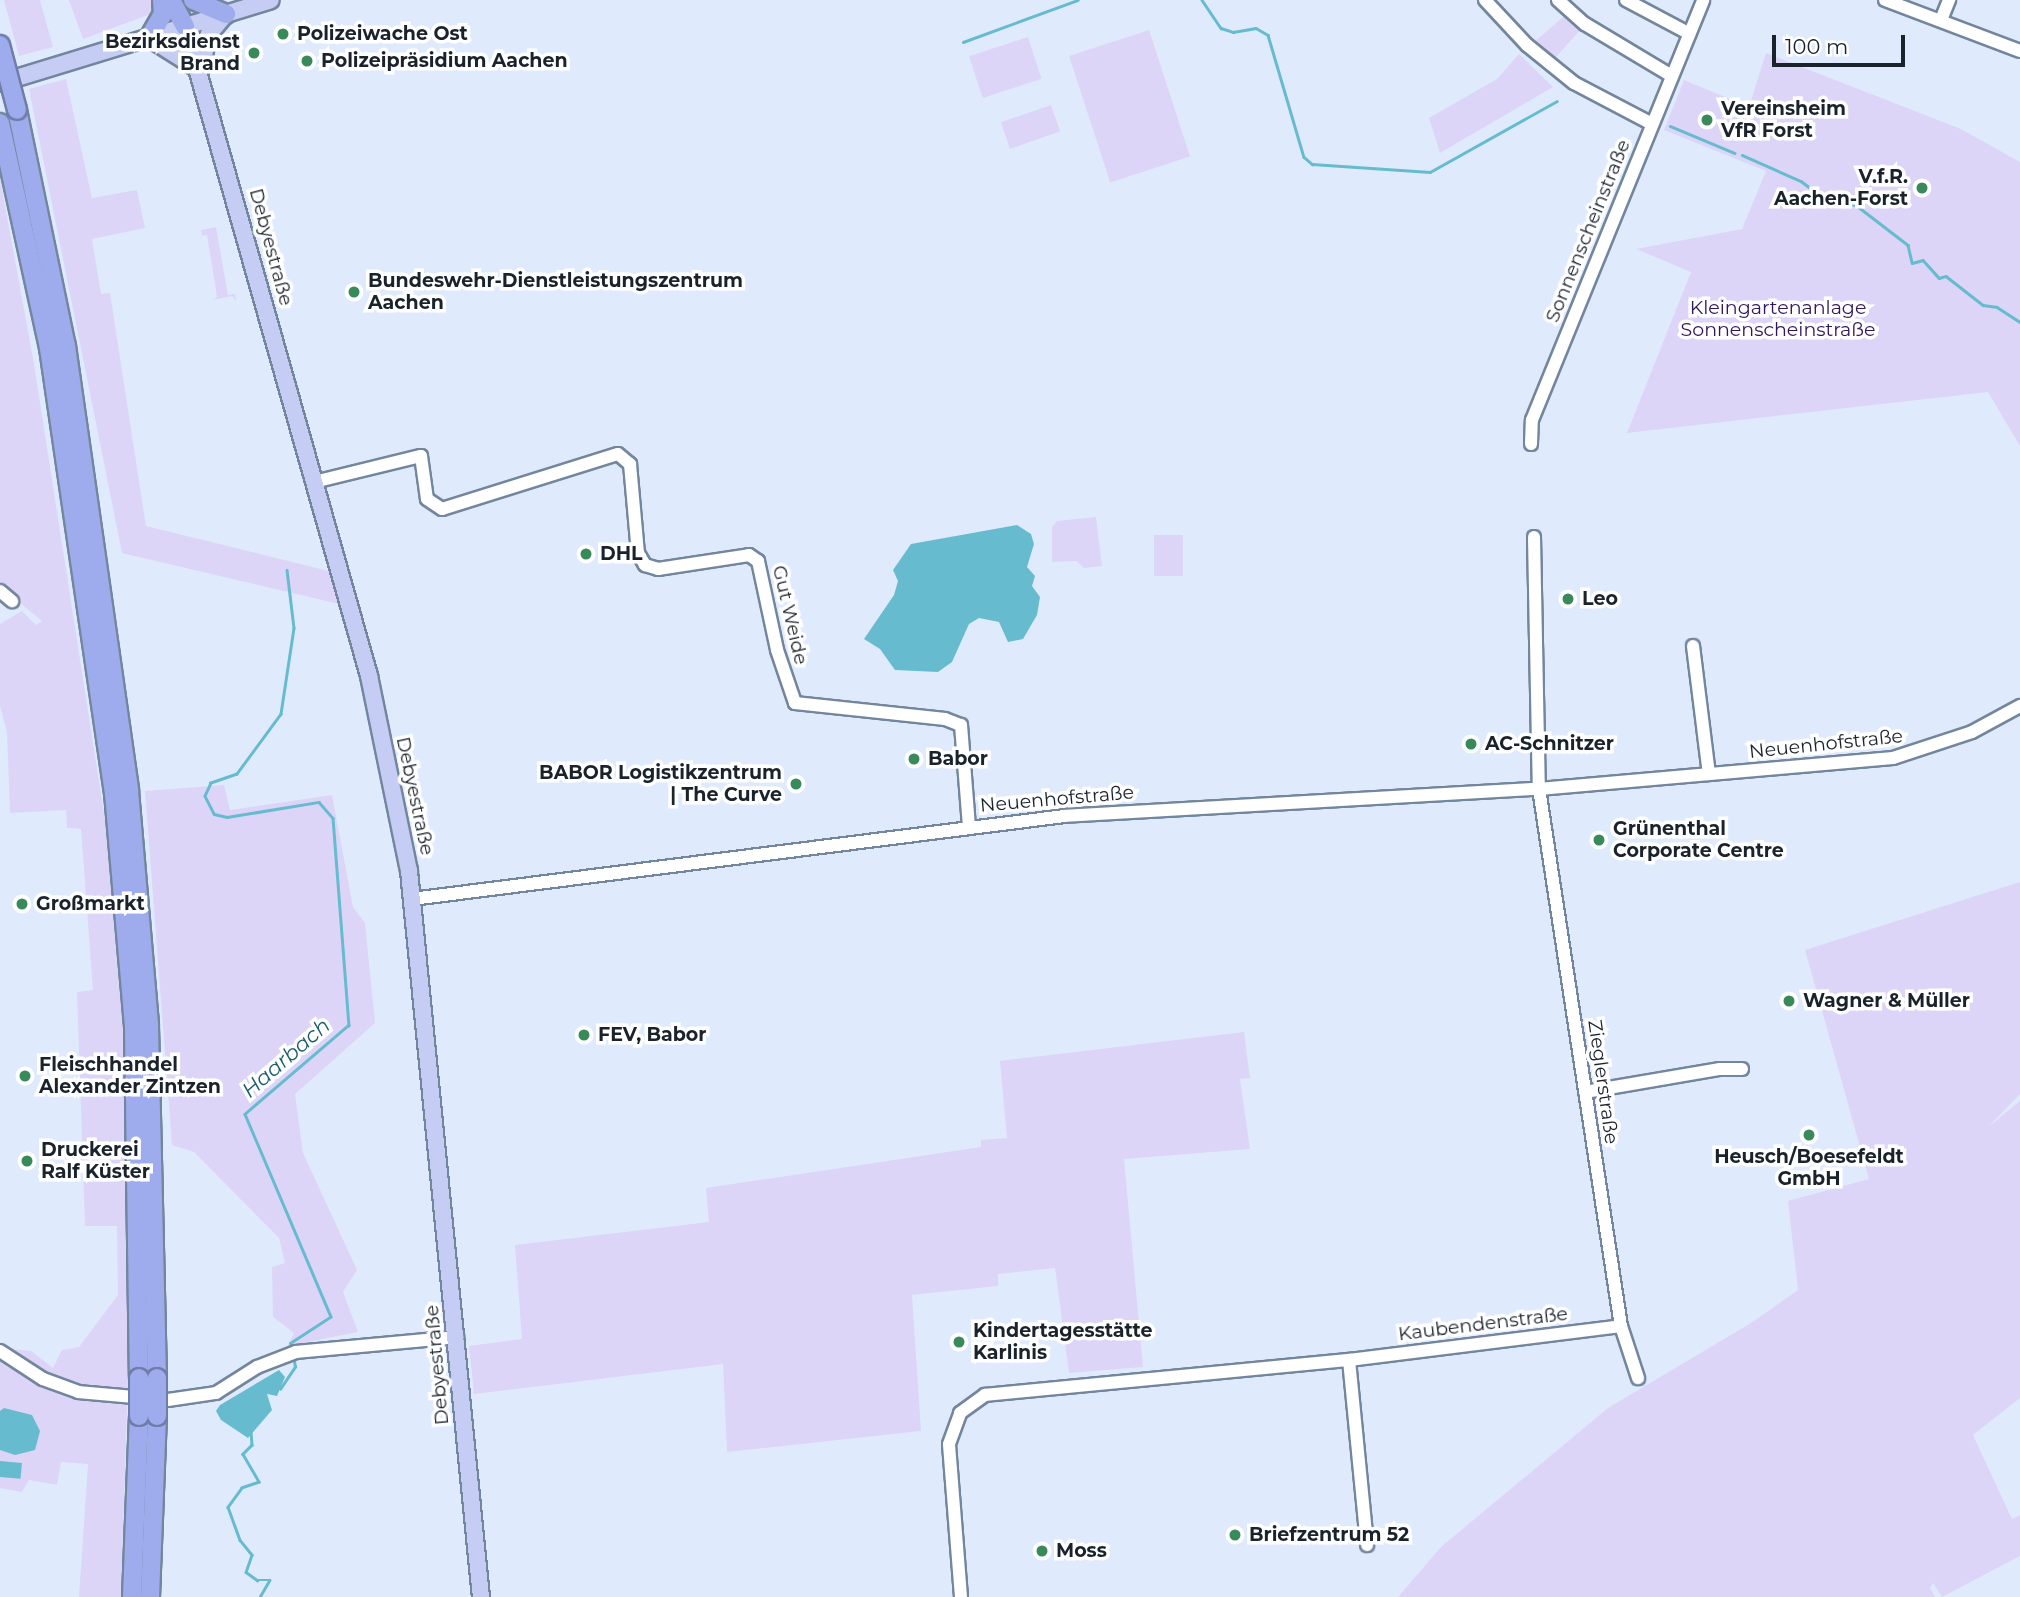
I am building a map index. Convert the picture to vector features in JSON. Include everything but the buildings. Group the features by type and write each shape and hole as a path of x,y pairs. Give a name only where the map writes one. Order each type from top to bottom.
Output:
{"highway":[{"path":"149,38 163,14 162,0"},
{"path":"171,0 185,26"},
{"path":"180,0 185,26"},
{"path":"193,0 226,14"},
{"path":"0,45 17,110 66,346 129,791 149,1026 150,1597"},
{"path":"0,123 49,348 114,793 134,1027 148,1378"},
{"path":"132,1597 148,1416"}],"main road":[{"path":"0,83 271,0"},
{"path":"149,38 200,70 209,34 226,14"},
{"name":"Debyestraße","path":"185,26 200,70 376,705 412,898 481,1597"}],"street":[{"path":"1485,0 1527,45 1574,83 1652,124"},
{"path":"1558,0 1585,24 1672,76"},
{"path":"1626,0 1689,34"},
{"name":"Sonnenscheinstraße","path":"1531,444 1532,420 1703,0"},
{"path":"1885,0 2020,51"},
{"path":"1941,20 1949,0"},
{"name":"Gut Weide","path":"314,482 421,456 427,499 442,509 608,456 624,457 630,464 638,553 645,565 658,569 749,555 758,561 774,641 795,703 945,719 961,726 969,827"},
{"path":"1534,537 1539,789"},
{"path":"0,591 12,601"},
{"path":"1693,646 1709,774"},
{"name":"Neuenhofstraße","path":"412,898 969,827 1243,804 1539,789 1915,754 1972,733 2020,706"},
{"name":"Zieglerstraße","path":"1539,789 1621,1326 1638,1378"},
{"path":"1585,1092 1720,1069 1742,1069"},
{"name":"Kaubendenstraße","path":"961,1597 949,1444 952,1427 972,1402 1002,1392 1349,1360 1621,1326"},
{"path":"0,1351 43,1379 78,1392 168,1400 216,1393 293,1353 457,1337"},
{"path":"1349,1360 1367,1545"}],"green space":[{"path":"4,0 40,0 53,47 19,56"},
{"path":"69,0 157,0 159,11 83,39"},
{"path":"1568,13 1584,26 1555,58 1534,42"},
{"path":"1149,30 1190,156 1110,182 1069,56"},
{"path":"1028,37 1042,79 983,98 969,56"},
{"name":"Kleingartenanlage Sonnenscheinstraße","path":"1766,53 1961,129 2020,162 2020,446 1988,392 1627,433 1691,272 1636,249 1742,229 1766,171 1664,130 1684,80 1749,107"},
{"path":"1519,54 1553,87 1440,153 1429,118 1497,79"},
{"path":"66,79 92,198 137,190 145,228 92,239 101,294 110,293 146,526 329,571 339,604 122,553 29,89"},
{"path":"1051,105 1060,131 1010,149 1001,122"},
{"path":"0,178 34,364 105,820 123,1016 130,1317 121,1597 79,1597 88,1464 61,1462 57,1485 29,1480 22,1492 0,1488 0,1342 10,1349 31,1351 53,1368 62,1350 79,1347 118,1295 117,1226 85,1226 77,992 93,990 81,829 67,828 66,810 10,813 7,732 0,706 0,624 22,611 36,625 42,621 0,586"},
{"path":"216,227 228,295 235,294 236,301 232,296 213,300 217,297 207,235 202,236 201,230"},
{"path":"1096,517 1102,566 1084,568 1076,561 1052,562 1052,527 1057,521"},
{"path":"1154,535 1183,535 1183,576 1154,576"},
{"path":"224,785 230,810 332,795 353,907 365,923 375,1023 295,1094 303,1153 357,1270 343,1292 358,1332 288,1346 294,1333 273,1317 272,1267 285,1263 279,1238 194,1152 172,1145 145,791"},
{"path":"2020,882 2020,1094 1988,1127 2020,1101 2020,1398 1973,1435 2012,1519 2020,1515 2020,1556 1942,1597 1933,1583 1930,1588 1935,1597 1398,1597 1441,1547 1608,1408 1751,1323 1798,1290 1788,1201 1869,1179 1805,950"},
{"path":"1244,1032 1250,1078 1240,1079 1250,1149 1124,1159 1143,1367 1069,1373 1055,1268 998,1274 998,1286 912,1295 921,1431 727,1452 723,1364 474,1394 469,1346 522,1339 515,1245 709,1222 706,1188 981,1147 981,1140 1007,1138 1000,1061"}],"water":[{"path":"1017,525 1031,534 1034,544 1027,567 1035,576 1032,586 1040,597 1037,615 1023,639 1008,642 999,622 979,618 969,624 952,662 938,672 895,670 880,649 864,639 894,595 898,581 893,570 911,544"},
{"path":"279,1370 285,1377 277,1396 267,1394 272,1410 248,1438 221,1420 216,1411 220,1405"},
{"path":"4,1408 32,1415 40,1431 35,1450 15,1455 0,1450 0,1411"},
{"path":"0,1461 22,1463 21,1479 0,1477"}],"waterway":[{"path":"963,42 1078,0"},
{"path":"1202,0 1221,28 1233,32 1256,28 1268,35 1304,157 1312,164 1430,172 1557,101"},
{"path":"1670,126 1735,153"},
{"path":"1742,155 1801,181 1825,199 1856,205 1908,245 1912,263 1923,260 1939,278 1946,276 1983,305 1997,307 2020,322"},
{"name":"Haarbach","path":"287,570 294,628 281,714 237,774 211,783 205,796 214,814 227,817 319,802 333,818 349,1025 245,1114 331,1317 291,1343 291,1350"},
{"name":"Haarbach","path":"280,1389 295,1367 293,1356"},
{"name":"Haarbach","path":"251,1431 252,1445 243,1454 259,1482 242,1488 228,1507 240,1540 252,1555 246,1572 257,1580 270,1580 260,1597"}],"place":[{"name":"Polizeiwache Ost","path":"283,34"},
{"name":"Bezirksdienst Brand","path":"254,53"},
{"name":"Polizeipräsidium Aachen","path":"307,61"},
{"name":"Vereinsheim VfR Forst","path":"1707,120"},
{"name":"V.f.R. Aachen-Forst","path":"1922,188"},
{"name":"Bundeswehr-Dienstleistungszentrum Aachen","path":"354,292"},
{"name":"DHL","path":"586,554"},
{"name":"Leo","path":"1568,599"},
{"name":"AC-Schnitzer","path":"1471,744"},
{"name":"Babor","path":"914,759"},
{"name":"BABOR Logistikzentrum | The Curve","path":"796,784"},
{"name":"Grünenthal Corporate Centre","path":"1599,840"},
{"name":"Großmarkt","path":"22,904"},
{"name":"Wagner & Müller","path":"1789,1001"},
{"name":"FEV, Babor","path":"584,1035"},
{"name":"Fleischhandel Alexander Zintzen","path":"25,1076"},
{"name":"Heusch/Boesefeldt GmbH","path":"1809,1135"},
{"name":"Druckerei Ralf Küster","path":"27,1161"},
{"name":"Kindertagesstätte Karlinis","path":"959,1342"},
{"name":"Briefzentrum 52","path":"1235,1535"},
{"name":"Moss","path":"1042,1551"}]}
